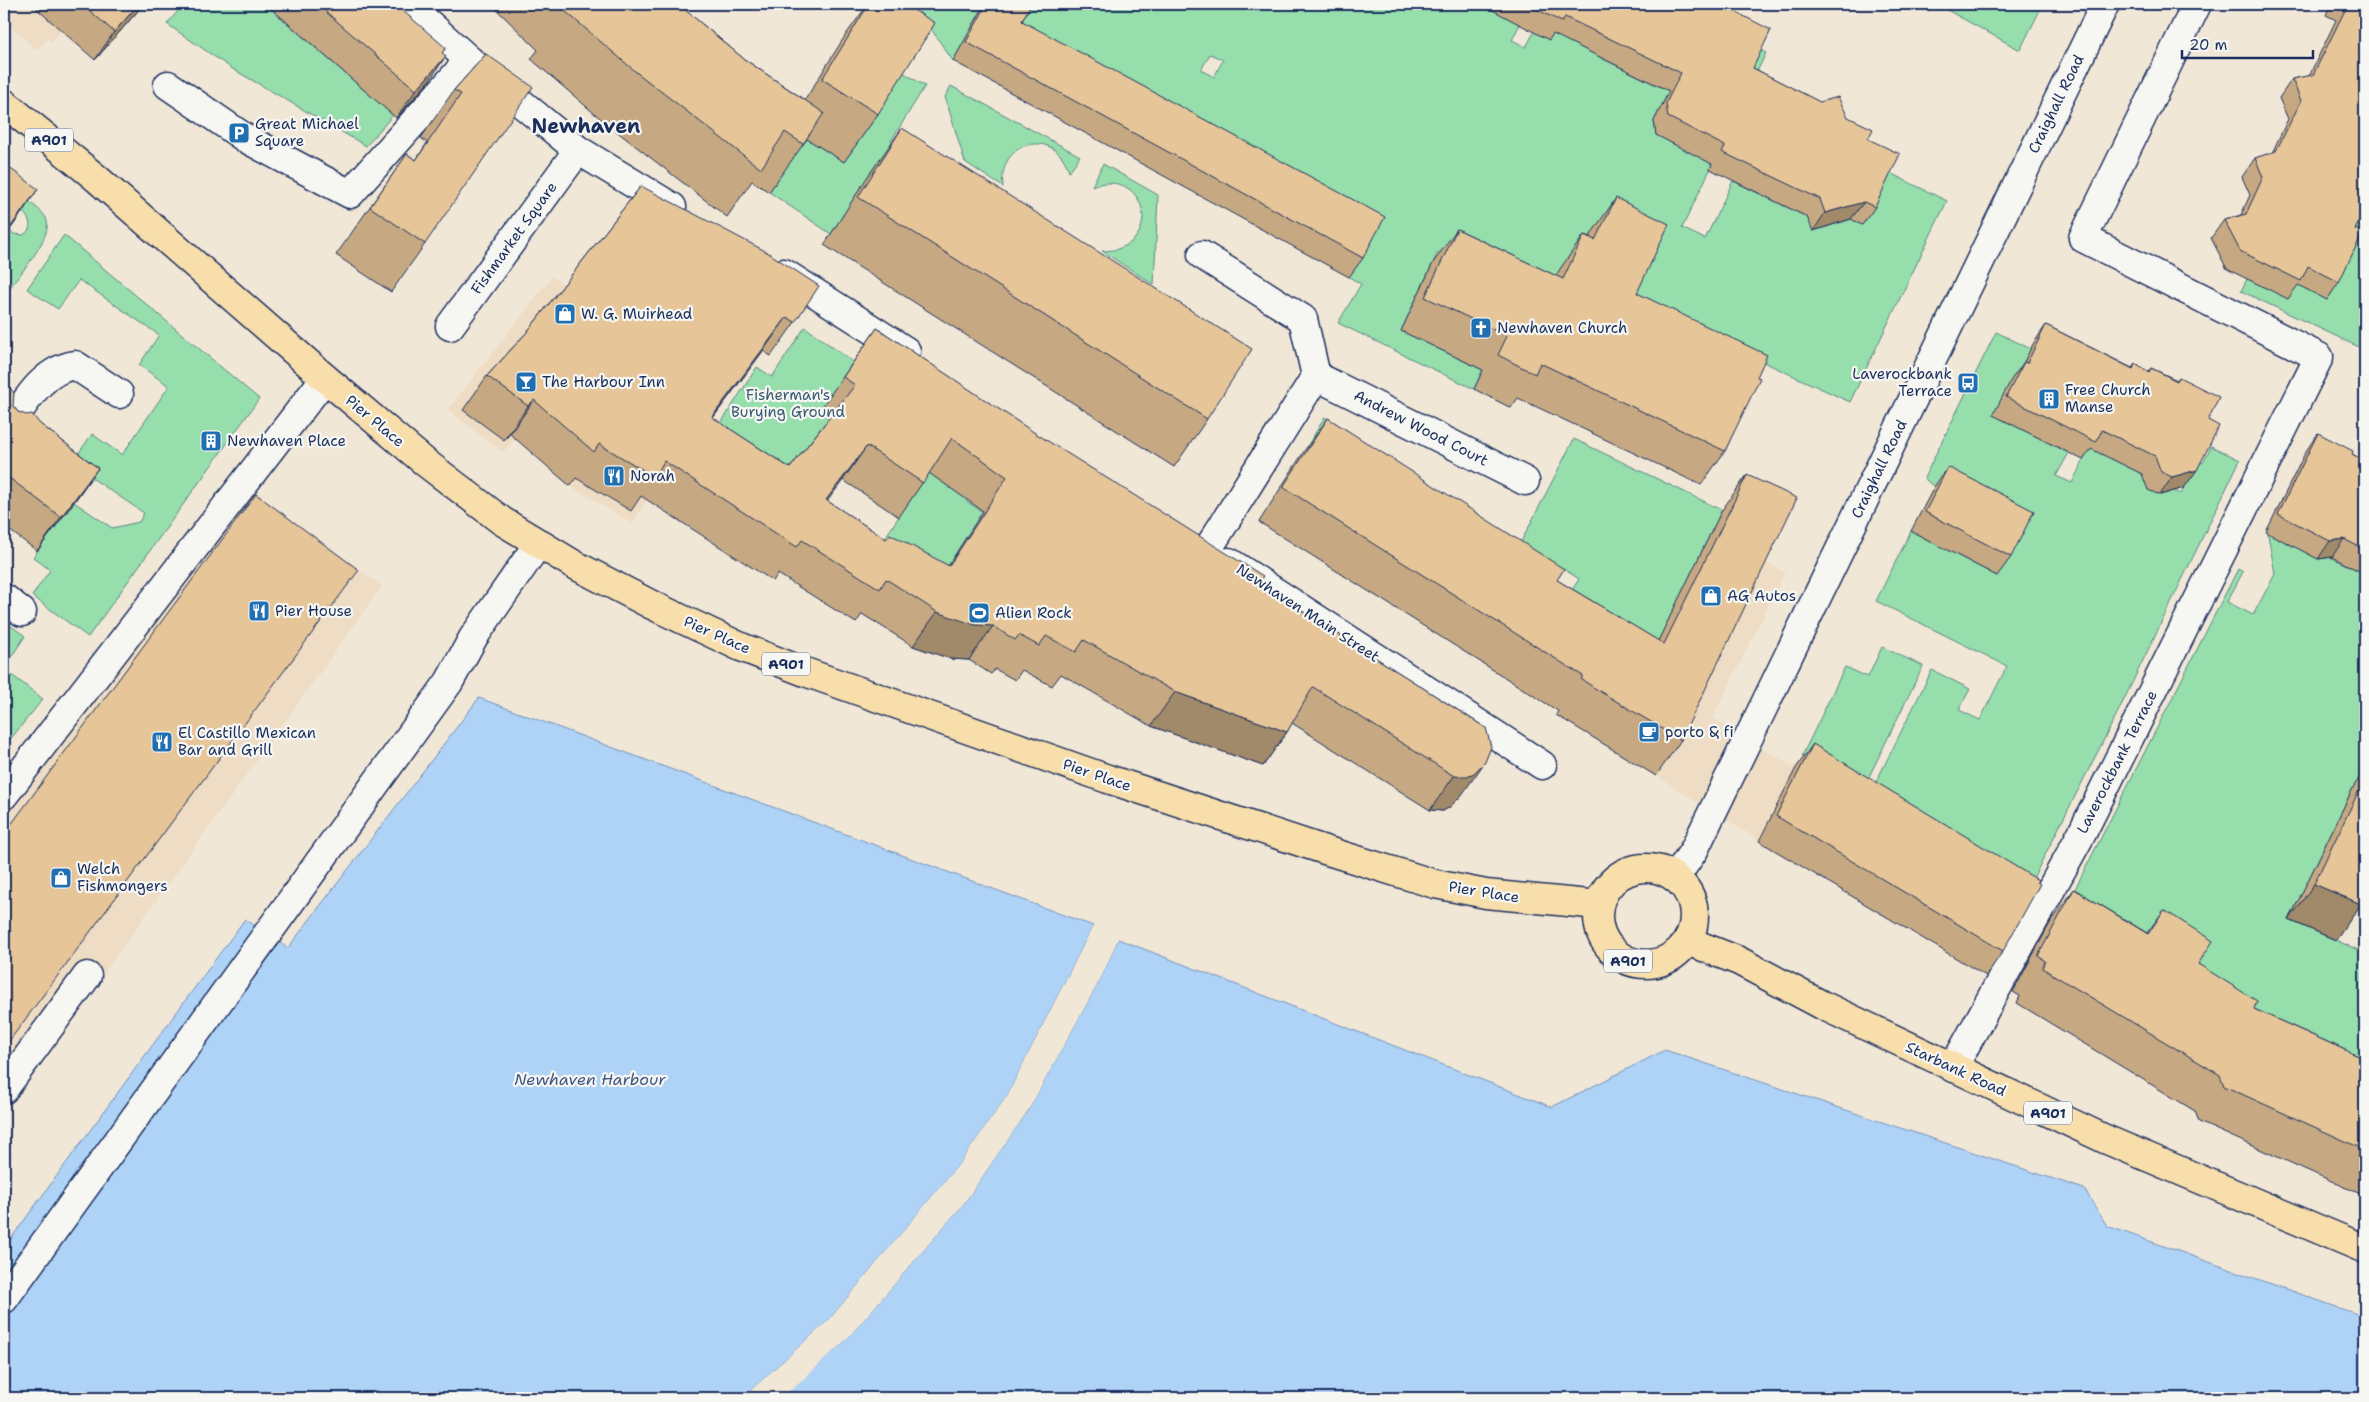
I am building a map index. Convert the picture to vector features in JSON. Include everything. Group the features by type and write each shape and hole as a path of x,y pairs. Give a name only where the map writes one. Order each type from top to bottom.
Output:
{"main road":[{"name":"Pier Place","path":"4,103 95,177 325,378 426,463 502,521 538,544 652,605 741,647 1108,779 1435,884 1486,894 1599,906"},
{"name":"A901","path":"1658,869 1675,878 1687,890 1694,907 1694,924 1688,941 1677,954 1662,962 1645,964 1629,961 1614,952 1604,939 1598,923 1599,906 1606,888 1613,880 1629,870 1658,869"},
{"name":"Starbank Road","path":"1688,941 1738,961 1822,1005 2105,1139 2365,1249"}],"street":[{"path":"407,4 469,60 578,150 697,222"},
{"name":"Craighall Road","path":"1675,878 1694,850 2105,4"},
{"name":"Laverockbank Terrace","path":"1954,1068 2083,831 2320,356 2083,238 2197,4"},
{"path":"168,85 245,138 350,194 469,60"},
{"name":"Fishmarket Square","path":"450,326 578,150"},
{"path":"1202,255 1303,319 1316,376 1208,549"},
{"path":"763,261 820,294 924,363"},
{"path":"4,433 45,378 65,366 75,365 119,394"},
{"name":"Andrew Wood Court","path":"1316,376 1525,481"},
{"path":"4,795 325,378"},
{"name":"Newhaven Main Street","path":"1184,533 1542,765"},
{"path":"4,1299 449,682 473,638 538,544"},
{"path":"4,1089 87,976"}],"shaded area":[{"path":"4,4 84,4 51,42 47,39 37,50 4,21"},
{"path":"552,276 566,286 538,413 503,452 448,410"},
{"path":"597,442 661,475 633,524 570,486"},
{"path":"232,477 382,586 4,1113 4,781"},
{"path":"1760,560 1785,572 1713,718 1860,807 1819,878 1605,744"}],"green space":[{"path":"184,4 265,4 393,115 366,146 231,68 167,24"},
{"path":"914,4 970,4 985,14 992,4 1484,4 1520,24 1512,40 1526,47 1534,32 1554,31 1601,58 1669,91 1654,121 1656,134 1675,145 1758,49 1766,53 1682,228 1705,239 1733,181 1807,217 1888,172 1947,201 1850,402 1625,298 1547,296 1467,266 1438,252 1401,331 1483,370 1474,389 1338,323 1361,284 1349,277 1371,237 976,21 953,61","holes":["1210,54 1223,60 1214,77 1201,70"]},
{"path":"1936,4 2043,4 2020,50"},
{"path":"901,71 925,86 891,141 1064,252 869,176 831,234 769,192 806,138 844,162"},
{"path":"951,86 1080,156 1069,172 1062,158 1053,149 1041,144 1029,145 1018,149 1009,158 1004,171 1003,187 965,162 945,97"},
{"path":"1103,164 1158,195 1154,285 1102,251 1122,247 1135,238 1142,225 1142,211 1137,198 1127,188 1112,183 1092,186"},
{"path":"2365,170 2365,350 2241,291 2247,279 2295,284 2342,247"},
{"path":"4,184 39,209 46,218 47,225 35,255 9,289 4,285 4,238 10,230 14,234 23,235 30,228 30,225 24,213 19,212"},
{"path":"64,235 259,399 88,637 32,596 50,570 33,557 74,502 112,528 139,522 144,513 71,464 92,434 122,455 169,386 139,365 159,335 79,280 58,309 27,289"},
{"name":"Fisherman's Burying Ground","path":"805,327 853,362 836,423 766,502 703,451 757,367 772,377"},
{"path":"1996,332 2031,349 1994,415 2069,453 2056,476 2072,483 2095,437 2147,477 2181,494 2198,461 2203,463 2211,446 2240,460 2116,716 2026,892 1873,788 1932,670 1970,689 1959,710 1980,720 2007,666 1876,601 1911,531 1997,576 1934,487 1924,478"},
{"path":"1325,417 1521,542 1574,439 1722,510 1644,671 1550,625 1579,579 1562,568 1303,453"},
{"path":"995,456 966,501 1014,532 974,525 936,584 879,547 928,472"},
{"path":"2267,529 2365,574 2365,791 2354,786 2289,920 2365,953 2365,1107 2055,928 2238,569 2243,572 2227,602 2253,615 2275,574"},
{"path":"4,621 25,636 4,668"},
{"path":"1882,647 1923,666 1862,791 1802,756 1845,667 1868,677"},
{"path":"4,669 43,699 4,747"}],"water":[{"name":"Newhaven Harbour","path":"479,698 1093,926 1007,1096 960,1163 829,1320 742,1398 4,1398 4,1248 245,919 288,948"},
{"path":"1118,939 1552,1107 1665,1050 2084,1189 2107,1226 2365,1317 2365,1398 782,1398 847,1339 964,1203 1029,1109 1102,976"}],"pier":[{"path":"1093,926 1095,927 1009,1097 962,1165 830,1322 745,1398 742,1398 829,1320 960,1163 1007,1096"},
{"path":"1116,938 1118,939 1102,976 1029,1109 964,1203 847,1339 794,1388 780,1398 845,1337 962,1201 1027,1108 1100,975"}],"building":[{"path":"82,4 139,4 114,32"},
{"path":"317,4 395,4 446,48 442,53 446,56 416,90"},
{"path":"572,4 678,4 744,59 824,113 803,144 785,132 761,169 636,72 565,11"},
{"path":"869,4 904,4 935,23 878,114 822,79"},
{"path":"987,4 1031,4 1022,21 1385,217 1363,258 966,42"},
{"path":"1526,4 1720,4 1771,30 1753,68 1820,102 1838,97 1848,117 1873,129 1868,139 1900,154 1875,207 1864,202 1825,213 1820,199 1722,152 1725,146 1668,117 1666,103 1681,73 1565,17 1562,22"},
{"path":"2348,4 2365,4 2365,207 2355,229 2363,232 2339,282 2308,266 2301,281 2240,251 2224,220 2246,214 2263,177 2255,158 2276,151 2301,101 2292,79 2313,75"},
{"path":"486,54 533,87 425,244 370,207 407,154 416,160 461,94 454,90"},
{"path":"902,128 1252,349 1207,419 858,197"},
{"path":"4,164 38,189 4,236"},
{"path":"641,186 767,252 819,286 795,322 787,317 712,417 790,468 855,385 843,377 877,328 1035,433 1263,576 1258,583 1486,728 1491,747 1485,762 1474,773 1467,776 1454,776 1313,687 1287,732 1175,692 1084,640 1076,652 1046,636 1039,646 1019,635 1015,640 993,626 975,625 937,612 886,579 880,589 802,540 797,547 664,461 655,477 599,444 594,452 534,400 528,406 487,376 527,332","holes":["952,438 1007,477 949,566 890,534 886,539 826,500 867,446 923,483"]},
{"path":"1616,198 1669,224 1637,293 1767,355 1757,377 1760,378 1725,451 1540,363 1535,374 1498,355 1507,336 1425,297 1457,229 1563,279 1584,235 1595,240"},
{"path":"2046,325 2133,369 2135,364 2149,372 2151,368 2177,381 2179,377 2219,397 2208,420 2219,426 2197,470 2172,477 2161,472 2155,456 2102,430 2096,442 2006,397 2024,362 2027,363"},
{"path":"4,380 14,393 13,406 18,412 26,415 32,414 40,424 98,468 61,517 4,474"},
{"path":"1328,418 1564,569 1557,580 1664,644 1747,475 1797,498 1681,740 1596,689 1581,679 1583,676 1283,487"},
{"path":"2318,433 2353,451 2352,454 2365,461 2365,550 2344,539 2330,541 2278,514"},
{"path":"1948,467 2034,511 2011,557 1925,512"},
{"path":"256,494 359,570 4,1048 4,834"},
{"path":"1813,744 2038,880 2037,882 2040,884 2003,951 1776,816"},
{"path":"2365,778 2365,894 2361,904 2314,884"},
{"path":"2074,889 2148,934 2164,910 2213,941 2198,964 2257,1001 2254,1009 2365,1059 2365,1150 2224,1086 2220,1075 2042,968 2045,961 2038,956"}],"place":[{"name":"Great Michael Square","path":"239,133"},
{"name":"W. G. Muirhead","path":"565,314"},
{"name":"Newhaven Church","path":"1481,328"},
{"name":"The Harbour Inn","path":"526,382"},
{"name":"Laverockbank Terrace","path":"1968,383"},
{"name":"Free Church Manse","path":"2049,399"},
{"name":"Newhaven Place","path":"211,441"},
{"name":"Norah","path":"614,476"},
{"name":"AG Autos","path":"1711,596"},
{"name":"Pier House","path":"259,611"},
{"name":"Alien Rock","path":"979,613"},
{"name":"porto & fi","path":"1649,732"},
{"name":"El Castillo Mexican Bar and Grill","path":"162,742"},
{"name":"Welch Fishmongers","path":"61,878"}],"district":[{"name":"Newhaven","path":"586,126"}]}
